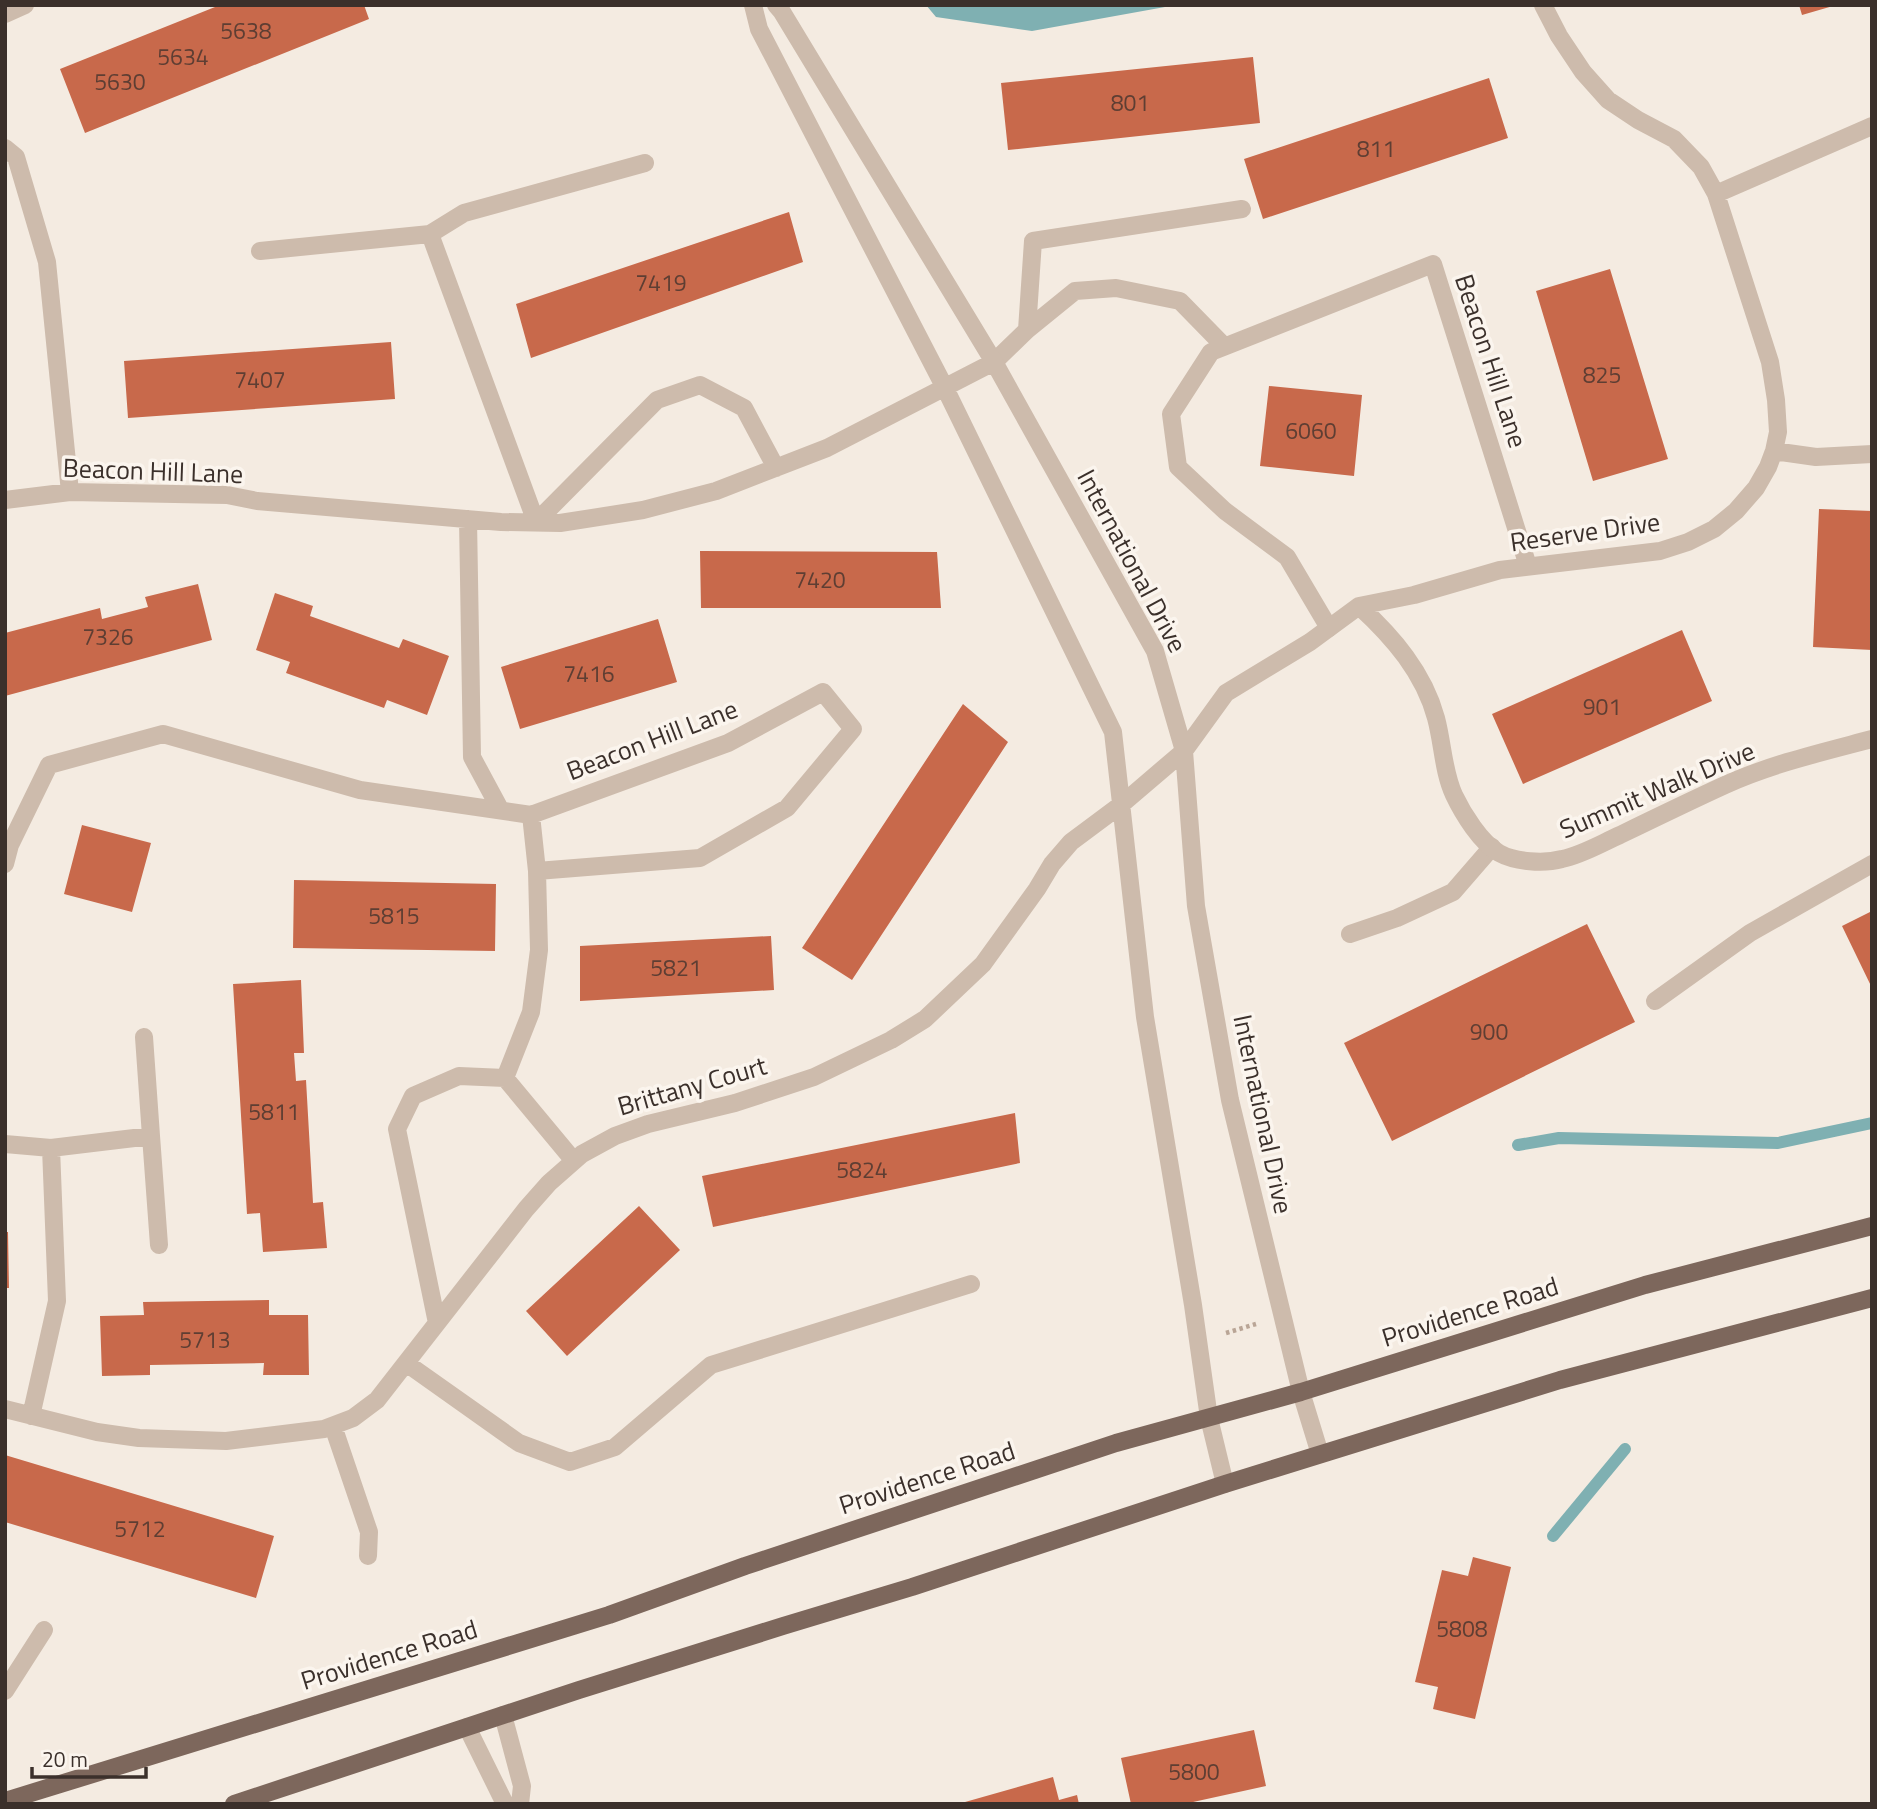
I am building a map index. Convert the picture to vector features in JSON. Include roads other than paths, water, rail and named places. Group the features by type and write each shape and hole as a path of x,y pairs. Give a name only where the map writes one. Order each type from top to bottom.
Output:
{"main road":[{"name":"Providence Road","path":"5,1801 609,1615 745,1566 1103,1447 1301,1392 1645,1285 1872,1226"},
{"path":"234,1804 503,1715 912,1587 1320,1454 1560,1380 1872,1298"}],"street":[{"path":"5,14 26,5"},
{"path":"753,5 759,29 945,388 1113,732 1145,1017 1194,1305 1209,1418 1225,1484"},
{"name":"International Drive","path":"776,5 994,362 1155,651 1184,751 1196,906 1230,1100 1301,1392 1320,1454"},
{"name":"Reserve Drive","path":"1184,751 1226,694 1359,606 1414,595 1500,570 1660,551 1688,542 1714,529 1737,511 1756,488 1768,467 1774,452 1777,421 1770,362 1716,194 1702,167 1674,139 1608,100 1577,63 1559,36 1544,5"},
{"path":"1716,194 1872,126"},
{"path":"5,148 16,157 47,262 70,492"},
{"path":"260,251 429,234 464,213 645,163"},
{"path":"1027,330 1033,241 1242,209"},
{"path":"429,234 536,522 657,400 700,385 744,408 776,468"},
{"name":"Beacon Hill Lane","path":"5,500 70,492 228,495 257,501 468,519 560,523 643,510 716,491 828,448 994,362 1075,290 1116,288 1180,302 1224,346 1433,264 1528,566"},
{"path":"1224,346 1211,352 1171,414 1178,467 1225,511 1287,558 1329,628"},
{"path":"1774,452 1816,457 1872,454"},
{"path":"468,519 471,757 500,809"},
{"name":"Summit Walk Drive","path":"1359,606 1387,631 1419,676 1436,717 1448,782 1460,808 1492,847 1499,853 1516,858 1538,861 1561,859 1595,846 1728,783 1872,739"},
{"name":"Beacon Hill Lane","path":"531,815 728,743 823,692 853,729 787,808 700,858 537,871"},
{"path":"5,864 10,845 49,765 163,734 360,790 531,815 537,871 539,950 531,1012 505,1079"},
{"name":"Brittany Court","path":"5,1409 97,1432 189,1441 226,1441 324,1429 353,1418 377,1400 526,1209 574,1161 615,1136 637,1128 736,1103 814,1077 891,1040 925,1019 983,964 1052,864 1071,842 1122,804 1184,751"},
{"path":"1350,934 1397,918 1453,892 1492,847"},
{"path":"1655,1001 1750,933 1872,864"},
{"path":"144,1037 159,1245"},
{"path":"437,1323 397,1129 413,1096 459,1076 505,1079 574,1161"},
{"path":"5,1144 51,1148 150,1136"},
{"path":"31,1416 57,1301 51,1148"},
{"path":"406,1363 519,1443 570,1462 615,1447 711,1365 971,1284"},
{"path":"333,1426 369,1532 368,1556"},
{"path":"5,1691 44,1630"},
{"path":"503,1715 522,1786 520,1804"},
{"path":"467,1727 505,1804"}],"water":[{"path":"926,5 1200,5 1165,7 1032,31 936,17"}],"waterway":[{"path":"1518,1145 1559,1138 1778,1143 1872,1123"},
{"path":"1553,1536 1625,1449"}]}
